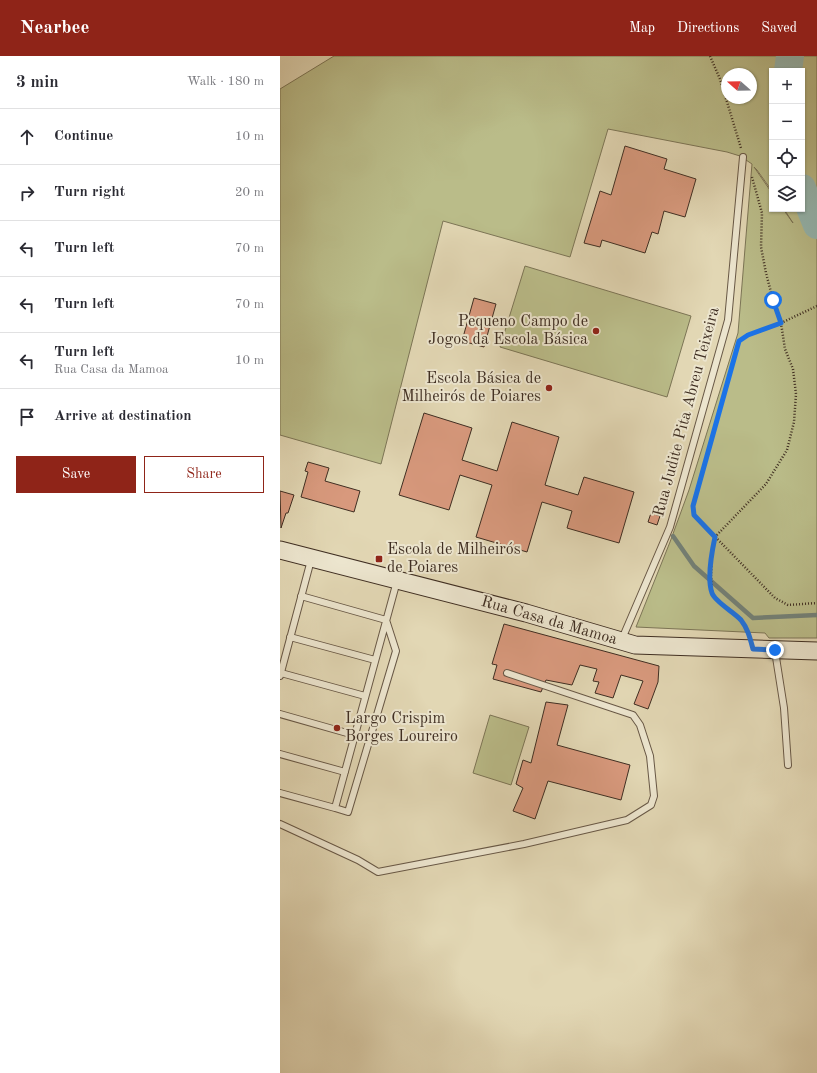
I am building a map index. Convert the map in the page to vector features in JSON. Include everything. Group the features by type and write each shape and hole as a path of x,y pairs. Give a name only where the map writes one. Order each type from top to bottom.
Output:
{"street":[{"name":"Rua Casa da Mamoa","path":"284,551 526,613 635,645 817,651"}],"lane":[{"name":"Rua Judite Pita Abreu Teixeira","path":"621,641 670,527 728,320 743,157"},
{"path":"312,558 280,674 365,696"},
{"path":"335,808 397,580"},
{"path":"301,596 386,620"},
{"path":"280,793 348,812 396,651 386,620"},
{"path":"290,637 375,660"},
{"path":"775,650 784,708 788,765"},
{"path":"280,824 358,860 378,872 524,844 627,820 651,805 654,796 650,756 640,725 633,715 508,673"},
{"path":"280,714 354,735"},
{"path":"280,754 344,772"}],"path":[{"path":"710,56 720,79 743,157 755,184 762,213 761,247 773,300 781,323 785,349 793,369 796,394 794,422 787,450 766,484 715,537 712,554 710,576 712,593 721,604 740,619 748,630 753,649"},
{"path":"817,306 781,323 748,335 739,341 693,506 694,515 775,598 788,605 817,603"}],"green space":[{"path":"334,56 817,56 817,638 769,638 765,633 636,627 689,490 738,333 752,164 740,156 727,152 608,129 570,257 443,221 381,464 280,435 280,89"},
{"name":"Pequeno Campo de Jogos da Escola Básica","path":"525,266 691,316 667,397 500,347"},
{"path":"490,715 529,727 511,785 473,773"}],"building":[{"path":"625,146 667,159 664,169 696,179 685,217 664,211 658,234 652,232 645,253 602,240 600,247 584,243 600,191 611,195"},
{"path":"474,298 496,304 484,347 462,341"},
{"path":"424,413 472,428 462,460 497,471 512,422 559,437 545,485 578,495 584,477 634,492 619,543 567,528 572,511 542,502 527,552 476,537 492,485 460,475 449,510 399,495"},
{"path":"308,462 329,468 325,481 360,491 354,512 301,497 308,472 305,471"},
{"path":"280,491 294,495 281,528"},
{"path":"651,513 660,516 657,525 648,522"},
{"path":"504,624 659,666 658,682 648,709 634,704 643,681 621,675 613,698 595,693 599,682 593,681 597,669 580,665 572,685 546,680 541,692 493,679 497,665 492,664"},
{"path":"546,702 568,705 557,745 630,765 621,800 548,781 535,819 513,811 523,788 516,784 523,760 531,763"}],"waterway":[{"path":"788,68 790,56"},
{"path":"805,195 817,225"},
{"path":"673,536 694,566 753,618 817,615"}],"place":[{"name":"Pequeno Campo de Jogos da Escola Básica","path":"596,331"},
{"name":"Escola Básica de Milheirós de Poiares","path":"549,388"},
{"name":"Escola de Milheirós de Poiares","path":"379,559"},
{"name":"Largo Crispim Borges Loureiro","path":"337,728"}],"route":[{"path":"773,300 781,323 748,335 739,341 693,506 694,515 715,537 710,576 712,593 721,604 740,619 748,630 753,649 775,650"}]}
